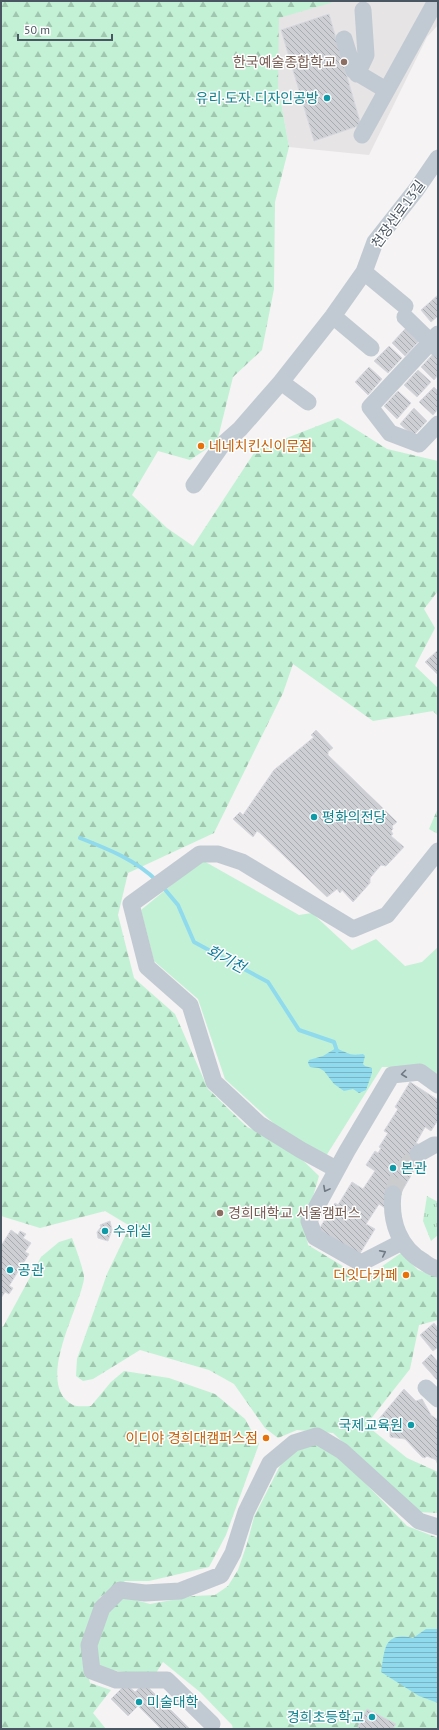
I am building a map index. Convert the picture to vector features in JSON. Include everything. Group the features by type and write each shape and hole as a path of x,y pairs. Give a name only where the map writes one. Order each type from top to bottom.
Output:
{"street":[{"path":"362,135 436,1"},
{"path":"357,74 366,55 363,10"},
{"path":"344,39 351,66 357,74 386,90"},
{"name":"천장산로13길","path":"194,485 222,445 240,429 281,382 333,316 364,272 375,242 416,190 438,158"},
{"path":"364,272 436,342 370,407 390,433 419,444 438,424"},
{"path":"333,316 371,348"},
{"path":"281,382 308,402"},
{"path":"336,1169 301,1150 259,1124 214,1082 190,1005 147,967 131,904 200,854 218,854 242,862 353,929 387,915 438,851"},
{"path":"402,1242 361,1264 315,1236 309,1221 336,1169 392,1075 420,1072 438,1085"},
{"path":"418,1154 434,1145 438,1145"},
{"path":"393,1194 392,1207 394,1225 402,1242 416,1258 438,1269"},
{"path":"212,1724 166,1680 116,1680 92,1671 89,1645 102,1608 120,1590 145,1593 180,1591 220,1575 233,1553 246,1512 270,1464 294,1443 317,1436 342,1451 419,1521 438,1527"}],"shaded area":[{"name":"한국예술종합학교","path":"263,1 438,1 438,25 427,37 369,155 289,147"}],"green space":[{"path":"1,1 337,1 279,18 278,85 289,147 275,202 274,289 262,350 233,377 217,442 190,460 158,451 132,495 167,528 193,546 256,450 338,418 387,449 438,461 438,591 424,609 435,628 415,666 438,688 438,716 433,711 373,721 293,664 283,693 214,833 128,873 118,915 134,978 175,1014 208,1089 247,1127 286,1144 319,1176 305,1224 308,1245 364,1279 401,1253 418,1270 438,1277 438,1320 419,1325 410,1369 366,1425 407,1458 438,1472 438,1513 417,1512 333,1433 297,1430 278,1438 265,1428 234,1384 209,1370 140,1350 93,1379 83,1381 76,1376 77,1359 107,1274 130,1226 105,1211 40,1228 1,1216"},
{"path":"438,808 438,834 429,829"},
{"path":"202,860 299,915 312,913 352,950 376,939 405,966 422,962 438,947 438,1074 409,1067 382,1067 326,1156 281,1130 225,1079 198,999 154,961 141,910"},
{"path":"427,1196 438,1202 438,1235 431,1241 423,1221"},
{"path":"72,1238 84,1279 62,1346 58,1364 58,1381 62,1395 73,1405 91,1406 111,1382 124,1371 169,1378 215,1394 245,1419 259,1444 226,1535 209,1567 149,1581 125,1581 100,1597 82,1650 90,1683 111,1690 93,1713 106,1729 1,1729 1,1326 3,1327 41,1257 59,1242"},
{"path":"309,1442 332,1449 407,1526 438,1538 438,1729 233,1729 232,1725 200,1692 163,1662 156,1673 124,1672 99,1668 93,1656 101,1619 121,1596 150,1604 194,1596 215,1595 228,1586 238,1570 254,1517 285,1456"}],"water":[{"path":"336,1048 349,1054 363,1054 365,1056 363,1064 372,1068 372,1073 366,1090 359,1093 353,1089 344,1091 334,1084 324,1071 319,1068 310,1067 308,1063 309,1060 323,1056"},
{"path":"426,1629 438,1629 438,1703 419,1696 381,1672 383,1656 387,1644 391,1640 396,1637 413,1638"}],"building":[{"name":"유리·도자·디자인공방","path":"329,14 361,125 314,141 281,30"},
{"path":"438,295 438,316 431,322 421,310"},
{"path":"406,328 419,341 405,356 392,343"},
{"path":"389,346 402,358 388,373 374,361"},
{"path":"435,352 438,355 438,375 434,380 421,367"},
{"path":"369,367 382,379 368,395 355,382"},
{"path":"418,370 431,382 417,397 404,385"},
{"path":"434,387 438,391 438,409 433,415 419,402"},
{"path":"398,391 411,403 397,419 384,406"},
{"path":"414,408 427,421 413,436 400,424"},
{"path":"438,650 438,675 425,662"},
{"name":"평화의전당","path":"316,730 333,748 328,752 328,755 397,822 392,826 393,829 391,831 393,834 391,836 404,847 386,866 381,865 370,878 370,883 353,902 342,890 340,893 337,889 327,897 260,833 257,831 253,837 233,819 240,812 243,815 274,770 314,737 311,735"},
{"name":"본관","path":"410,1082 438,1100 438,1120 431,1131 425,1127 416,1143 420,1145 422,1157 399,1196 385,1208 379,1204 366,1224 375,1229 359,1255 318,1231 335,1203 338,1205 352,1182 363,1189 375,1171 366,1165 375,1151 378,1153 381,1148 379,1147 388,1133 384,1131 398,1109 395,1107"},
{"name":"수위실","path":"110,1221 112,1230 108,1241 98,1238 97,1232 101,1227 100,1225"},
{"name":"공관","path":"11,1230 18,1235 20,1231 26,1234 23,1238 31,1243 25,1252 29,1254 9,1286 13,1288 9,1294 5,1292 1,1298 1,1246"},
{"path":"434,1323 438,1328 438,1349 437,1348 433,1351 420,1335"},
{"path":"431,1354 438,1362 438,1381 422,1363"},
{"name":"국제교육원","path":"404,1389 416,1401 422,1399 431,1415 438,1420 438,1465 436,1460 427,1456 425,1458 422,1457 405,1439 390,1437 390,1431 378,1420"},
{"name":"미술대학","path":"144,1683 190,1729 161,1729 138,1706 128,1716 111,1699 126,1684 135,1692"},
{"name":"경희초등학교","path":"367,1709 396,1724 393,1729 357,1729"}],"waterway":[{"name":"회기천","path":"80,838 131,861 157,881"},
{"name":"회기천","path":"162,886 178,905 194,942 268,982 299,1030 334,1042 337,1051"}],"tunnel":[{"path":"393,1194 396,1183 402,1172 418,1154"}],"place":[{"name":"한국예술종합학교","path":"344,62"},
{"name":"유리·도자·디자인공방","path":"327,98"},
{"name":"네네치킨신이문점","path":"201,446"},
{"name":"평화의전당","path":"314,817"},
{"name":"본관","path":"393,1168"},
{"name":"경희대학교 서울캠퍼스","path":"220,1213"},
{"name":"수위실","path":"105,1231"},
{"name":"공관","path":"10,1270"},
{"name":"더잇다카페","path":"406,1275"},
{"name":"국제교육원","path":"411,1425"},
{"name":"이디야 경희대캠퍼스점","path":"266,1438"},
{"name":"미술대학","path":"139,1702"},
{"name":"경희초등학교","path":"372,1717"}]}
